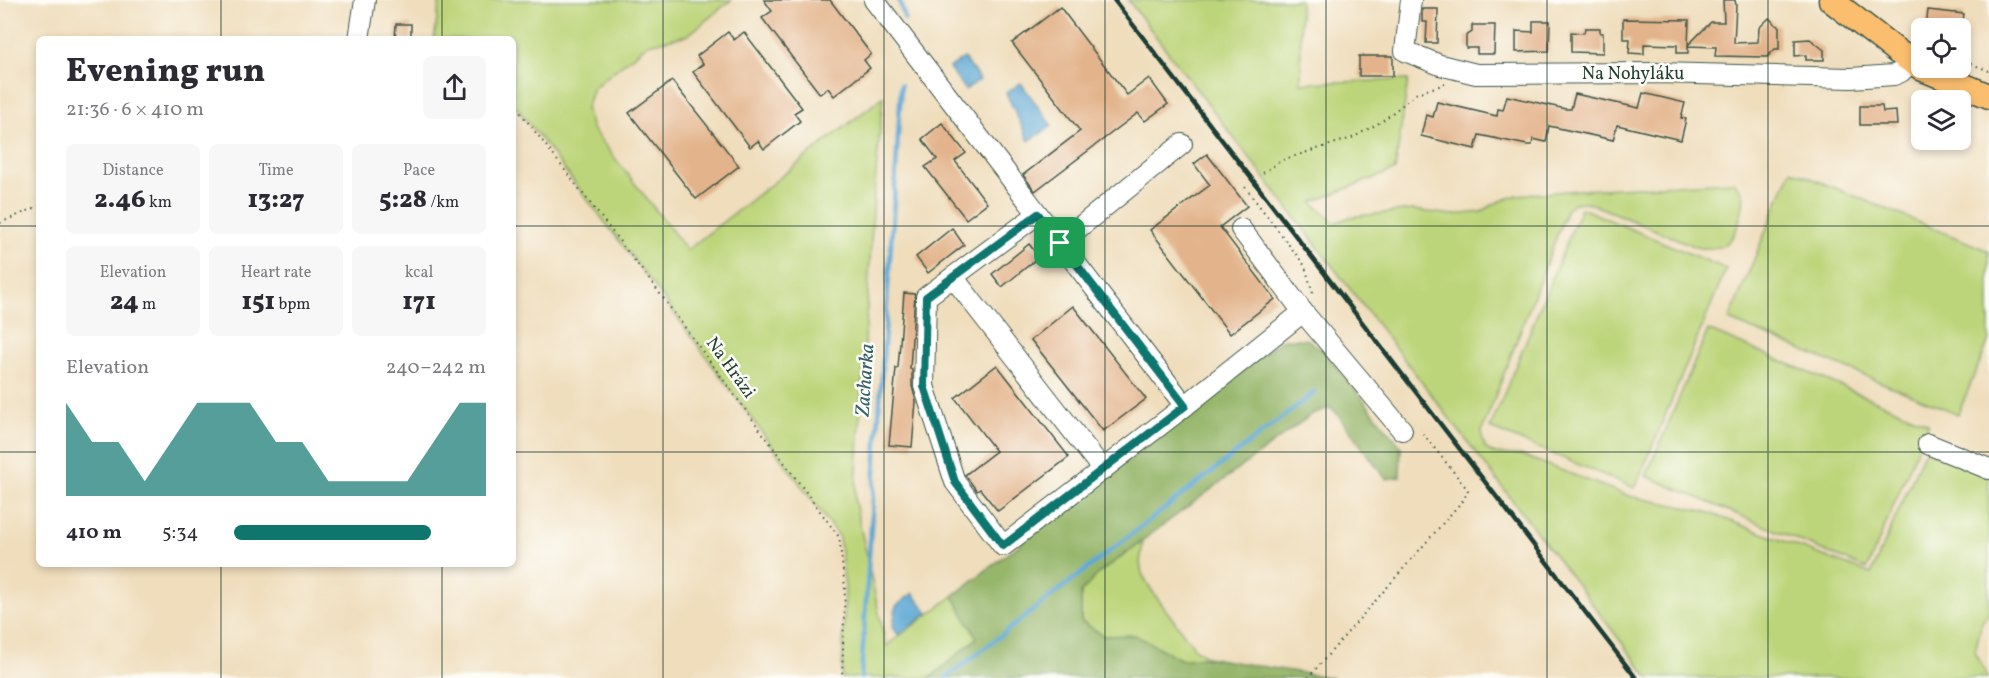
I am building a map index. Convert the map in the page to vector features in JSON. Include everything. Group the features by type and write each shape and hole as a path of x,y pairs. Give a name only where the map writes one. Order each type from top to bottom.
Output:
{"main road":[{"path":"1831,0 1911,62"},
{"path":"1943,78 1989,96"}],"street":[{"path":"359,36 365,0"},
{"path":"874,0 1185,406"},
{"name":"Na Nohyláku","path":"1411,0 1406,51 1440,65 1476,74 1657,73 1851,78 1894,75 1901,72 1911,62"},
{"path":"1060,243 1182,144"},
{"path":"1038,214 926,297 924,386 955,482 1003,546 1310,308"},
{"path":"1241,228 1411,430"},
{"path":"953,277 1103,470"},
{"path":"1928,444 1989,469"}],"path":[{"path":"1971,64 1989,71"},
{"path":"1263,173 1282,160 1352,138 1381,122 1417,93 1446,84"},
{"name":"Na Hrázi","path":"516,107 658,291 839,537 845,587 842,678"},
{"path":"1245,187 1305,266 1310,308"},
{"path":"0,223 36,207"},
{"path":"1308,678 1464,500 1468,490 1411,430"}],"green space":[{"path":"440,0 731,0 688,35 648,44 593,88 586,108 592,129 687,250 883,97 874,194 855,502 886,646 953,596 977,638 930,678 842,678 845,587 839,537 658,291 516,107 516,36 434,36"},
{"path":"1128,0 1300,0 1301,83 1408,80 1395,170 1312,202 1335,223 1350,217 1413,210 1453,215 1481,212 1517,195 1734,182 1743,194 1738,226 1727,243 1716,248 1699,248 1587,202 1574,203 1567,209 1482,431 1482,440 1486,449 1495,454 1521,455 1629,496 1704,511 1871,574 1925,450 1989,477 1989,613 1982,622 1975,651 1988,678 1649,678"},
{"path":"1791,170 1989,251 1989,340 1958,414 1729,320"},
{"path":"1581,208 1726,269 1635,488 1490,428"},
{"path":"1708,330 1928,423 1867,569 1646,476"},
{"path":"1283,339 1307,339 1324,351 1401,447 1400,477 1386,479 1335,411 1329,408 1312,414 1099,573 1081,592 1081,621 1104,636 1135,635 1182,660 1203,657 1334,678 930,678 977,638 953,596"},
{"path":"1143,542 1140,563 1142,574 1154,594 1196,650 1208,657 1227,661 1203,657 1182,660 1135,635 1104,636 1081,621 1081,592 1099,573"}],"water":[{"path":"964,58 980,80 965,90 949,68"},
{"path":"1021,83 1052,126 1029,141 1006,93"},
{"path":"913,593 928,613 898,635 893,627 896,606"}],"building":[{"path":"764,0 830,0 871,54 864,60 870,68 834,96 828,88 820,94 762,18 772,11"},
{"path":"1723,0 1735,0 1734,43 1758,42 1759,28 1769,18 1779,26 1779,49 1775,49 1767,57 1715,56 1716,47 1688,46 1688,53 1677,53 1677,45 1644,44 1644,54 1629,53 1630,39 1623,39 1623,19 1689,20 1688,45 1711,22 1724,22"},
{"path":"1060,7 1127,95 1149,78 1168,104 1145,121 1138,113 1035,191 1023,175 1080,131 1012,43"},
{"path":"1422,9 1438,9 1437,43 1426,43 1427,22 1422,22"},
{"path":"1928,10 1964,14 1963,18 1927,18"},
{"path":"1533,21 1550,21 1549,51 1516,52 1516,31 1533,32"},
{"path":"396,24 411,24 411,36 395,36"},
{"path":"1472,25 1495,25 1494,54 1477,54 1477,48 1466,48 1466,36 1472,32"},
{"path":"1585,28 1600,28 1600,33 1603,33 1603,53 1571,52 1571,32 1584,33"},
{"path":"728,32 734,40 744,32 802,108 794,113 800,121 764,149 758,141 750,147 693,72 703,64 697,56"},
{"path":"1810,39 1824,50 1824,60 1806,60 1806,55 1795,56 1795,40"},
{"path":"1359,56 1393,56 1393,76 1359,76"},
{"path":"672,81 739,166 696,199 629,113"},
{"path":"1643,93 1685,103 1681,118 1686,119 1681,140 1617,125 1613,140 1549,126 1546,142 1533,139 1532,145 1527,145 1479,135 1475,149 1421,136 1426,115 1433,117 1437,102 1497,116 1498,109 1503,110 1507,96 1571,109 1575,94 1639,108"},
{"path":"1860,106 1882,106 1883,112 1896,111 1897,125 1860,125"},
{"path":"942,123 966,153 955,161 987,203 966,219 925,167 937,159 922,139"},
{"path":"1207,154 1247,206 1220,227 1275,299 1230,334 1150,230 1210,185 1194,164"},
{"path":"952,228 964,245 928,273 916,257"},
{"path":"1029,244 1039,257 1002,287 992,274"},
{"path":"904,293 915,294 910,369 912,369 912,386 916,401 912,447 889,445"},
{"path":"1073,306 1146,399 1103,431 1031,340"},
{"path":"997,365 1069,457 998,511 980,489 977,491 965,475 996,451 955,398"}],"waterway":[{"name":"Zacharka","path":"899,0 905,19"},
{"name":"Zacharka","path":"861,678 901,85"},
{"path":"946,678 1315,392"}],"railway":[{"path":"1114,0 1636,678"}],"route":[{"path":"1038,214 1060,243 1185,406 1003,546 955,482 924,386 926,297 1038,214"}]}
